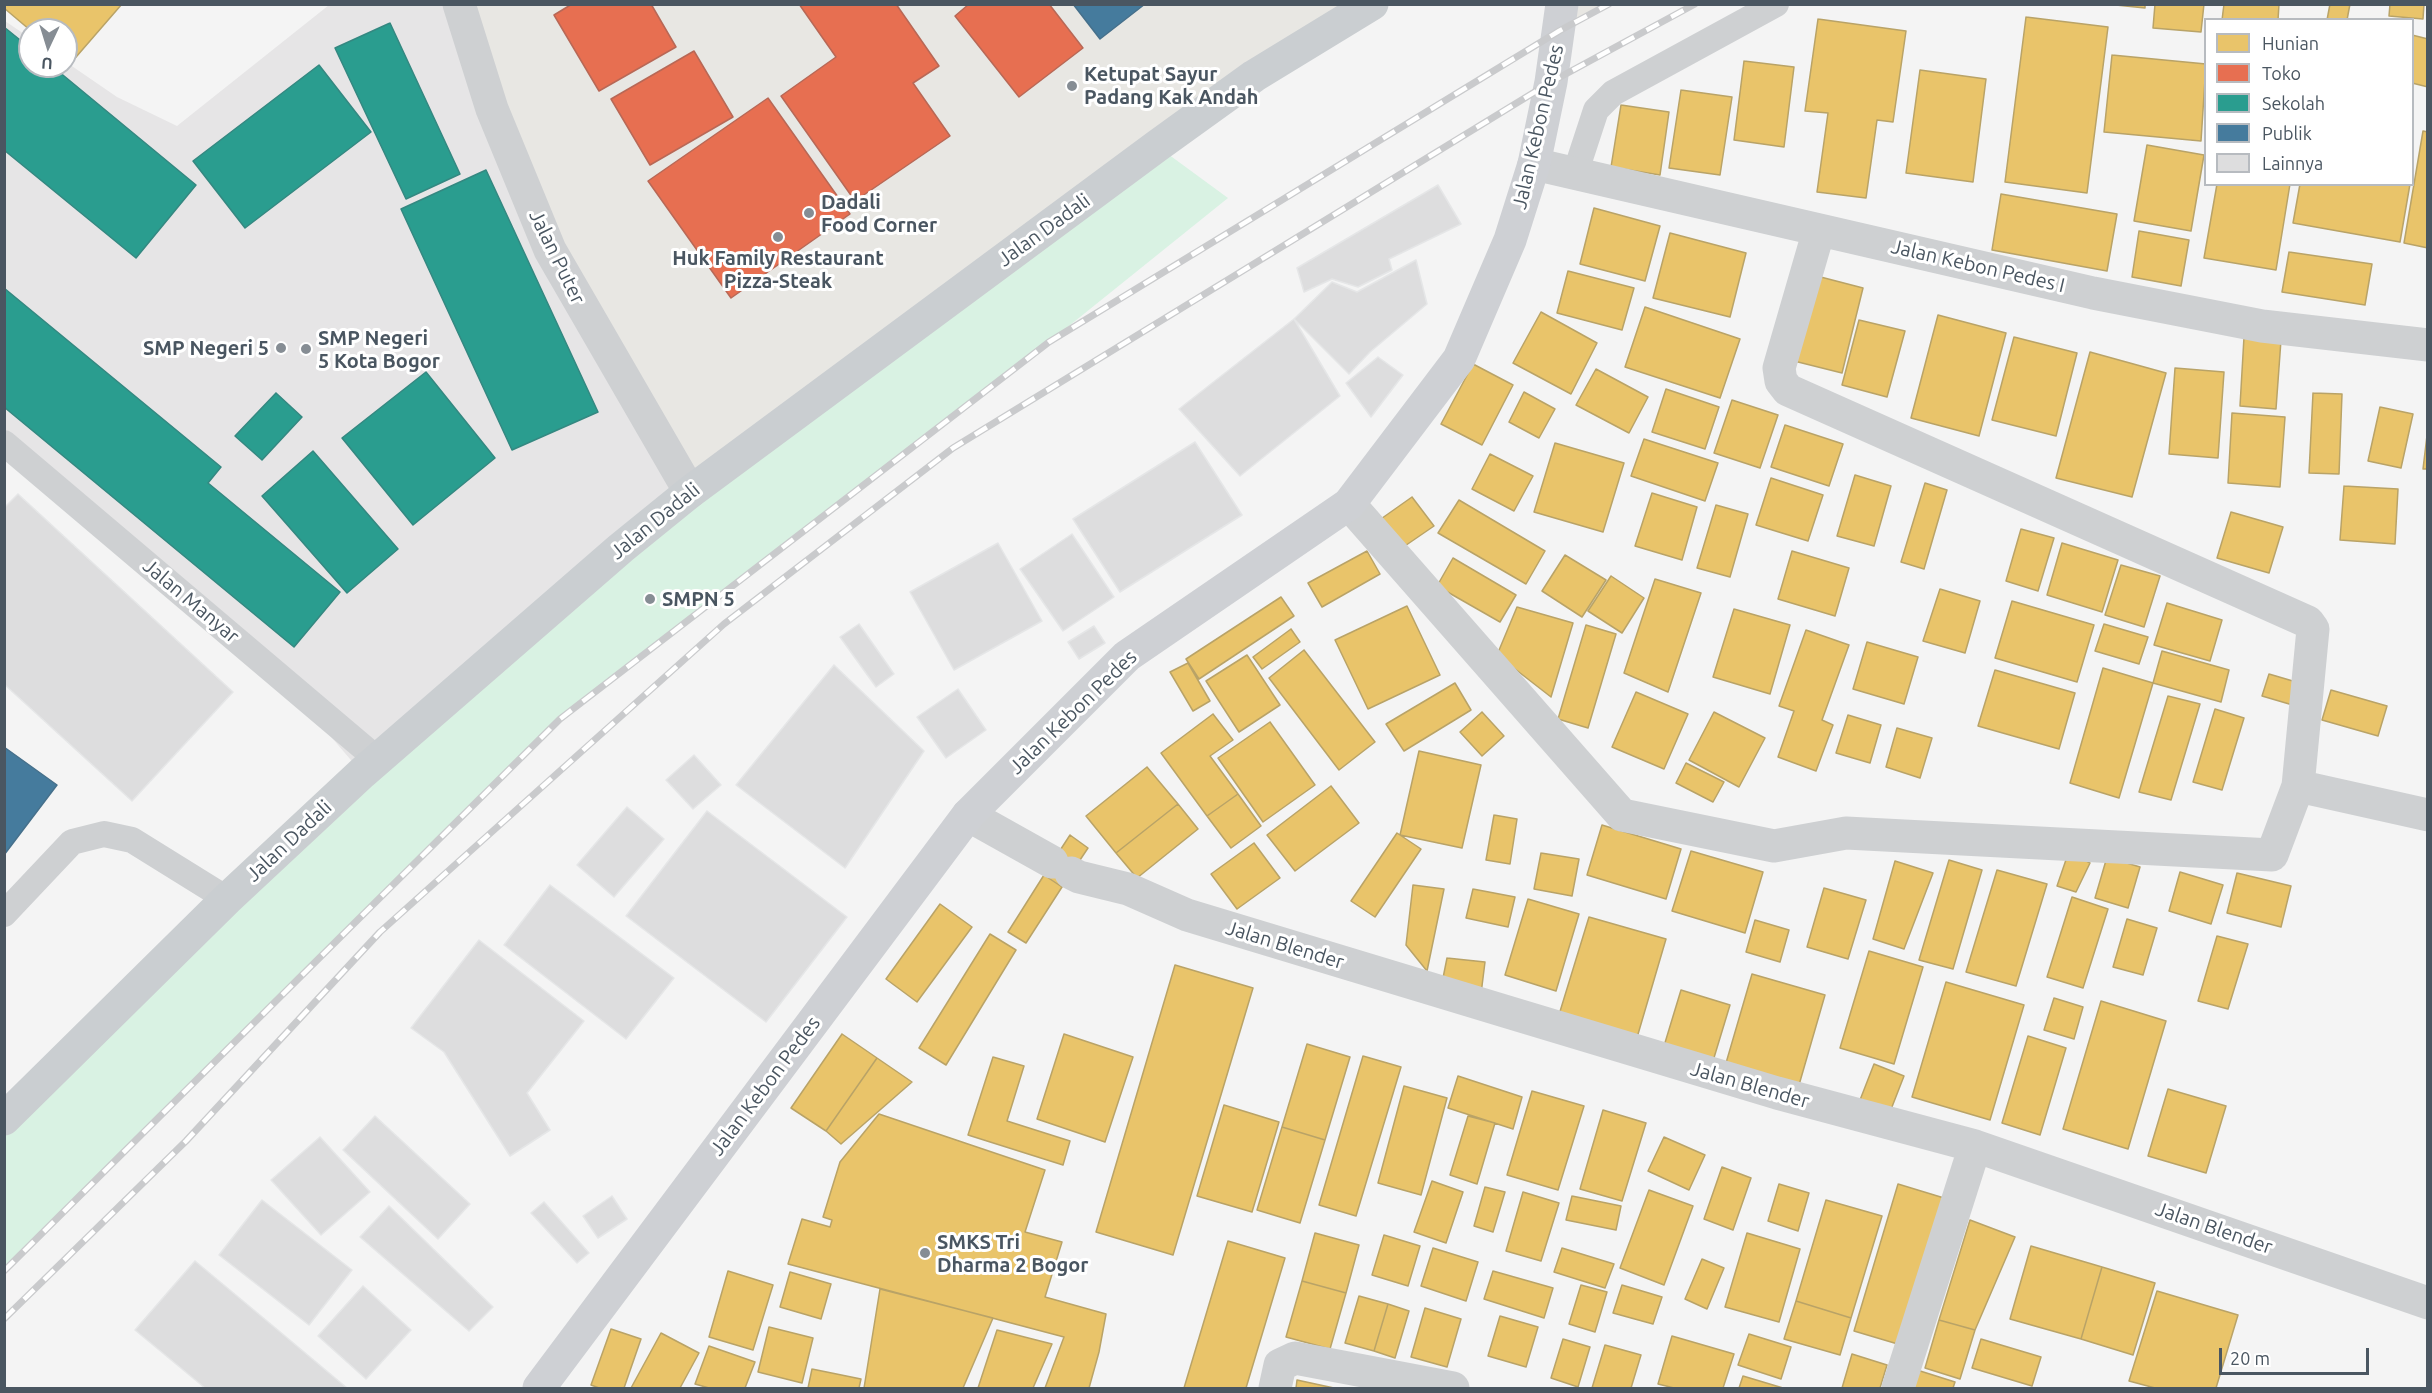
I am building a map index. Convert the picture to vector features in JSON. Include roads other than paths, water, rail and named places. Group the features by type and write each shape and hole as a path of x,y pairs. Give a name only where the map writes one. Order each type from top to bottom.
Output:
{"main road":[{"name":"Jalan Dadali","path":"4,1119 227,899 377,759 621,548 690,492 1235,90 1372,4"},
{"name":"Jalan Kebon Pedes","path":"539,1389 968,815 1127,656 1349,504 1459,359 1510,240 1534,164 1551,82 1562,4"}],"street":[{"name":"Jalan Puter","path":"459,4 492,109 550,250 690,492"},
{"name":"Jalan Kebon Pedes I","path":"1534,164 2093,293 2262,326 2427,345"},
{"path":"1349,504 1622,815 1774,846 1846,832 2272,855 2298,786 2313,629 2308,622 1788,390 1781,381 1779,368 1820,230"},
{"path":"2298,786 2427,815"},
{"name":"Jalan Blender","path":"968,815 1079,877 1128,888 1187,915 1776,1093 1975,1146 2427,1303"},
{"path":"1898,1389 1975,1146"},
{"path":"1275,1389 1280,1365 1295,1358 1453,1389"}],"lane":[{"path":"1575,174 1596,110 1613,93 1776,4"},
{"name":"Jalan Manyar","path":"4,443 377,759"},
{"path":"4,914 72,842 104,834 132,840 227,899"}],"railway":[{"path":"4,1271 560,719 1049,342 1559,31 1609,4"},
{"path":"4,1319 186,1141 380,932 724,624 953,448 1551,82 1695,4"}],"place":[{"name":"Ketupat Sayur Padang Kak Andah","path":"1072,86"},
{"name":"Dadali Food Corner","path":"809,213"},
{"name":"Huk Family Restaurant Pizza-Steak","path":"778,237"},
{"name":"SMP Negeri 5","path":"281,348"},
{"name":"SMP Negeri 5 Kota Bogor","path":"306,349"},
{"name":"SMPN 5","path":"650,599"},
{"name":"SMKS Tri Dharma 2 Bogor","path":"925,1253"}]}
